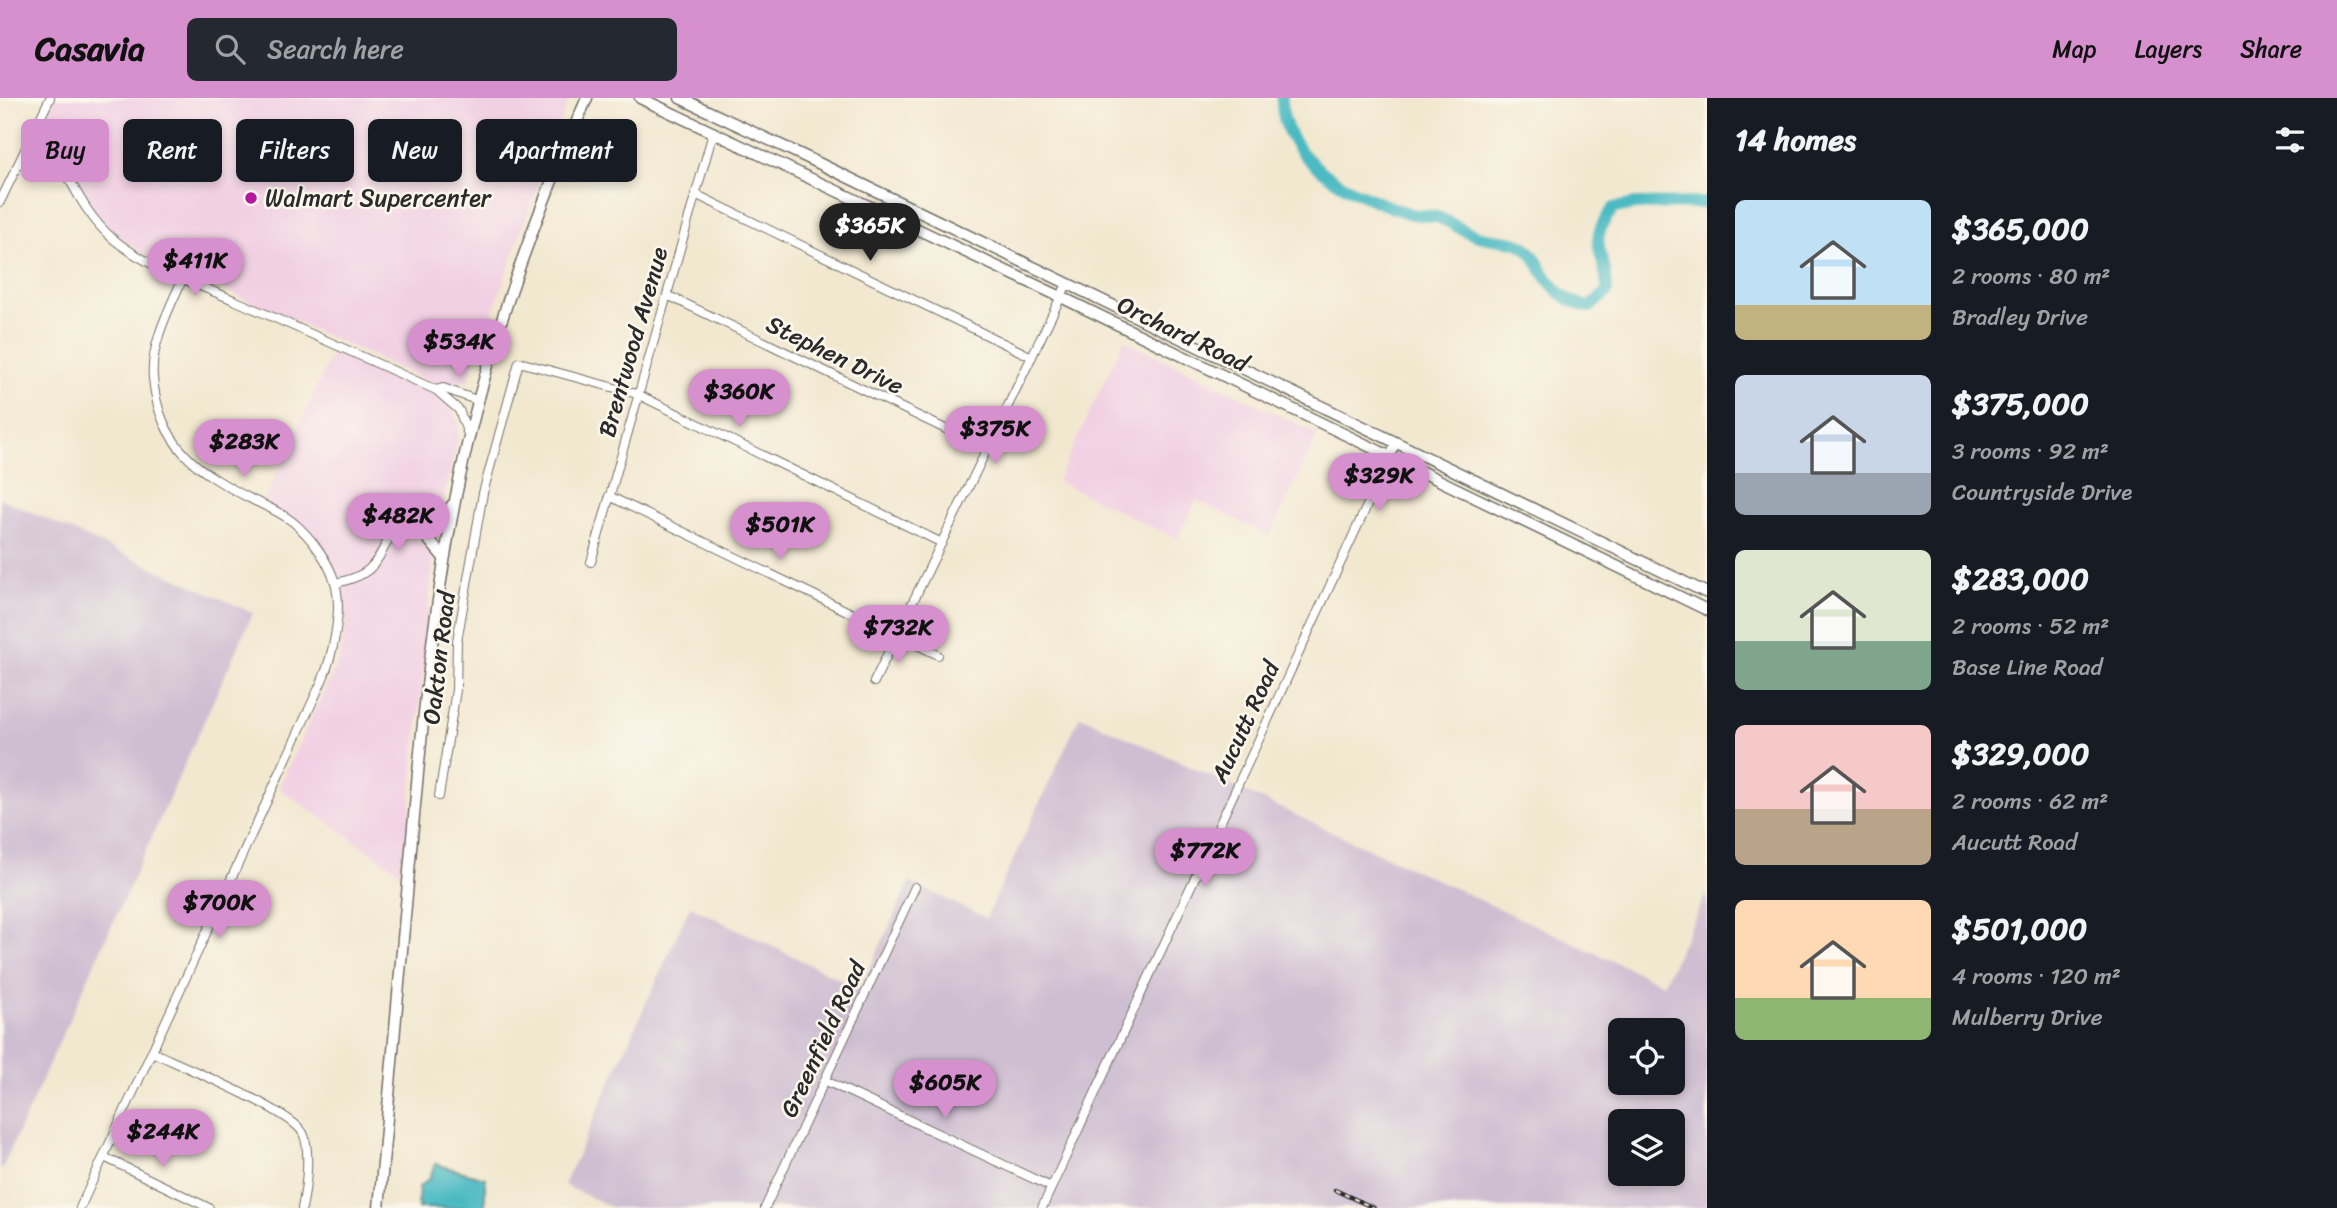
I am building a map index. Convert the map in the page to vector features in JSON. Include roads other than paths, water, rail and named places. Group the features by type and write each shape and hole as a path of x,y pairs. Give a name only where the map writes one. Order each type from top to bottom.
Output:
{"main road":[{"path":"379,1208 430,654 455,498 478,401 526,244 587,98"},
{"name":"Orchard Road","path":"640,98 1061,297 1707,610"},
{"name":"Orchard Road","path":"680,98 1707,593"},
{"path":"444,558 423,533 446,515 455,498"}],"street":[{"path":"40,119 50,98"},
{"name":"Brentwood Avenue","path":"591,562 713,133"},
{"path":"0,202 21,159"},
{"path":"70,182 88,212 111,237 137,255 436,390 459,410 469,437"},
{"path":"695,194 1032,357"},
{"path":"80,1208 332,659 337,624 335,583 314,545 293,522 197,468 169,434 158,407 153,376 157,344 183,278"},
{"path":"874,682 1067,284"},
{"name":"Stephen Drive","path":"667,295 987,449"},
{"name":"Oakton Road","path":"439,796 456,690 457,641 483,493 519,362 637,394"},
{"path":"436,390 443,388 478,401"},
{"path":"637,394 942,542"},
{"name":"Aucutt Road","path":"1042,1208 1396,443"},
{"path":"610,496 938,654"},
{"path":"335,583 362,576 371,568 380,557 394,528 423,533"},
{"name":"Greenfield Road","path":"765,1208 915,887"},
{"path":"152,1052 216,1081 297,1125 308,1146 302,1208"},
{"path":"826,1081 1051,1187"},
{"path":"103,1157 209,1208"}],"water":[{"path":"435,1164 485,1178 485,1208 418,1208 419,1187 429,1179"}],"waterway":[{"path":"1282,98 1285,121 1294,142 1308,159 1326,174 1346,187 1390,207 1411,214 1437,217 1481,237 1522,245 1532,254 1558,291 1569,300 1590,307 1607,292 1607,279 1598,240 1605,220 1614,208 1636,204 1707,203"}],"railway":[{"path":"1335,1190 1374,1208"}],"place":[{"name":"Walmart Supercenter","path":"251,198"}]}
